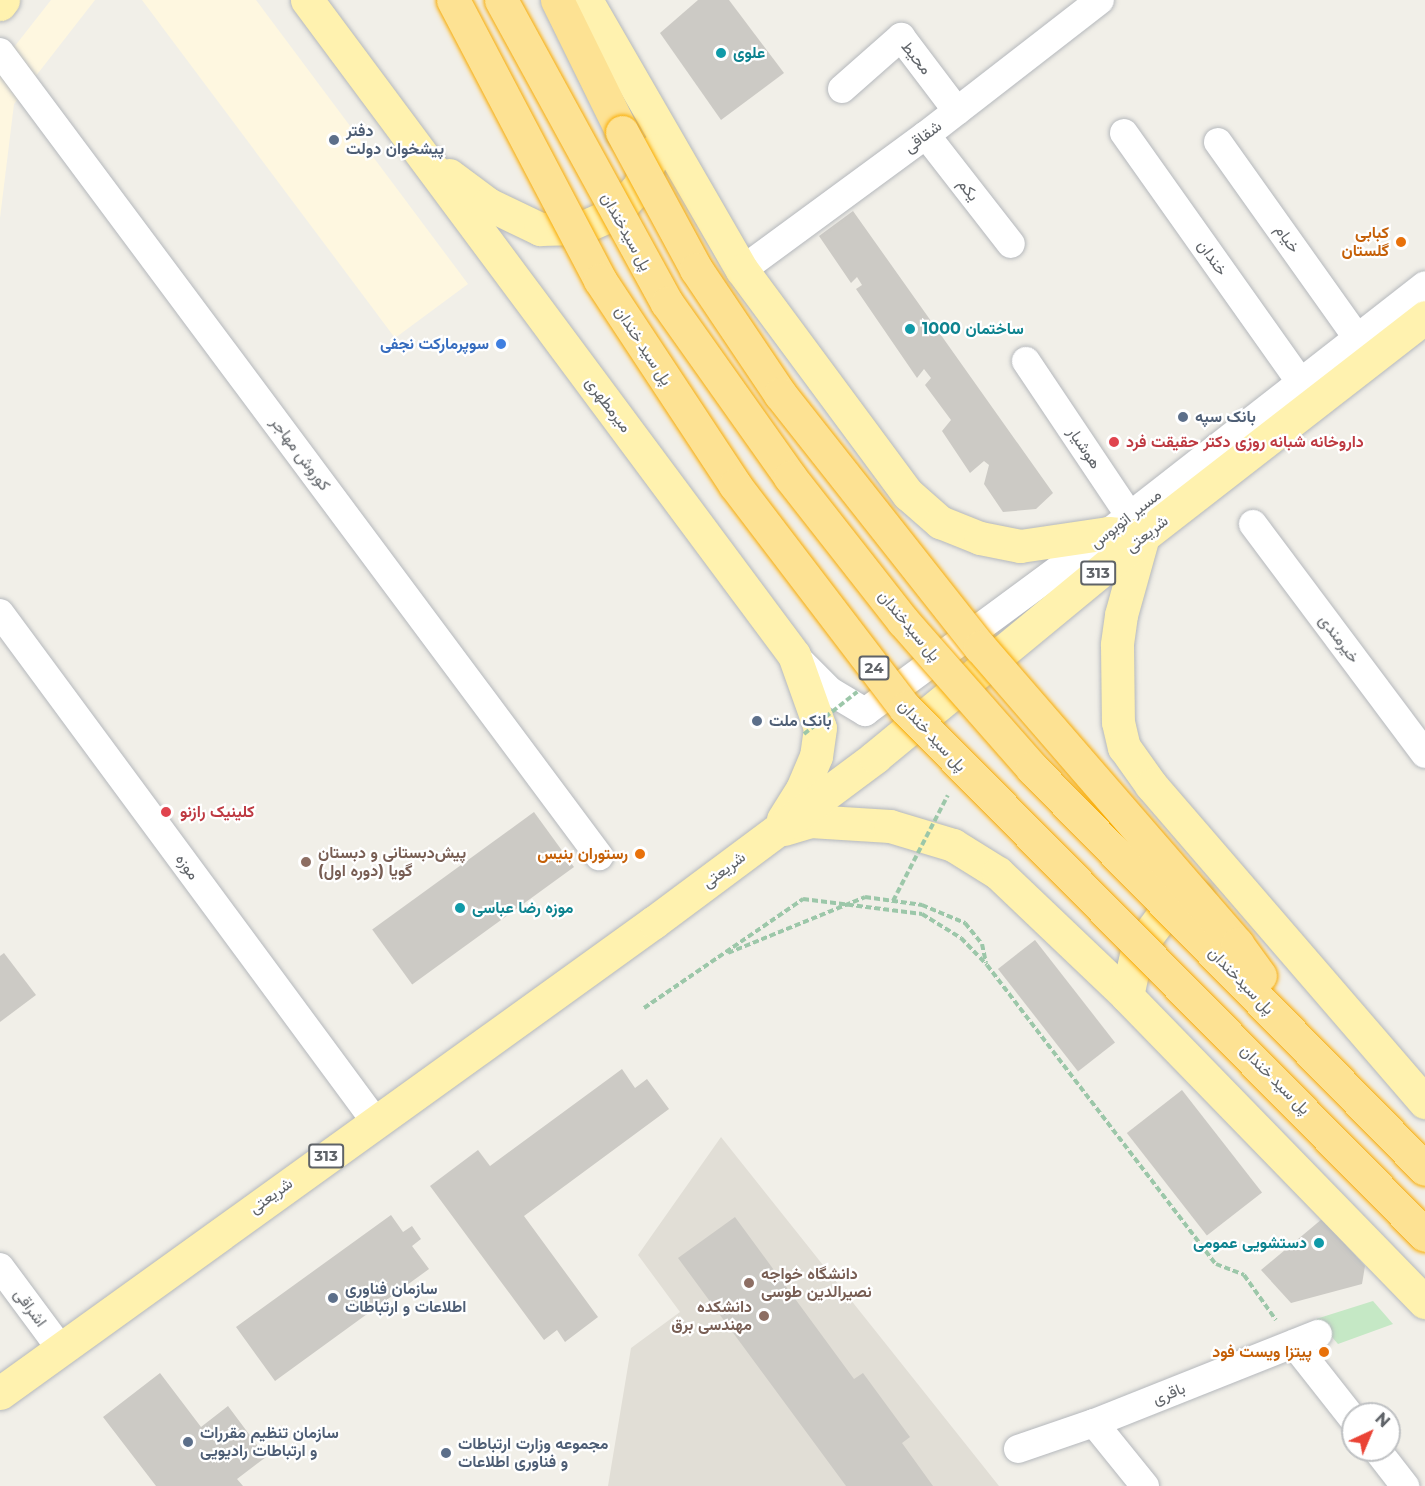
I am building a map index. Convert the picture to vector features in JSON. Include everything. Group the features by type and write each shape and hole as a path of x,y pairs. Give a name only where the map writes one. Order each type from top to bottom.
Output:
{"highway":[{"name":"پل سید خندان","path":"453,0 600,280 735,485 905,708 1425,1235"},
{"name":"پل سیدخندان","path":"501,0 667,303 790,477 903,621 1032,768 1425,1169"},
{"path":"557,0 622,132 696,269 780,394 980,647 1237,944 1330,1072"}],"main road":[{"path":"0,4 3,0"},
{"name":"میرمطهری","path":"307,0 794,655 820,728 816,756 802,789 774,833"},
{"path":"586,0 742,270 908,494 940,522 980,538 1020,546 1127,528 1117,645 1118,722 1124,747 1151,785 1425,1102"},
{"path":"422,155 488,204 540,229 581,228 615,213 639,186 656,149 651,109"},
{"name":"شریعتی","path":"0,1392 774,833 875,757 1127,528 1308,392 1364,346 1425,317"},
{"path":"774,833 810,821 865,824 915,831 953,845 1018,889 1127,996 1425,1302"},
{"path":"1127,996 1137,950 1162,916 1200,895 1243,891"}],"street":[{"name":"شقاقی","path":"742,270 926,135 1100,0"},
{"name":"محیط","path":"842,89 901,37 957,111"},
{"name":"کوروش مهاجر","path":"0,52 599,856"},
{"name":"خندان","path":"1124,133 1308,392"},
{"name":"یکم","path":"926,135 1011,244"},
{"name":"خیام","path":"1218,142 1364,346"},
{"path":"1364,346 1425,285"},
{"name":"هوشیار","path":"1026,361 1127,528"},
{"name":"خیرمندی","path":"1253,524 1425,754"},
{"name":"مسیر اتوبوس","path":"794,655 830,691 865,712 1127,528"},
{"name":"موزه","path":"0,613 375,1121"},
{"name":"اشراقی","path":"0,1267 60,1348"},
{"path":"1306,1339 1343,1402"},
{"name":"باقری","path":"1018,1449 1094,1424 1306,1339"},
{"path":"1094,1424 1144,1486"},
{"path":"1386,1462 1405,1486"}],"path":[{"path":"804,734 862,688"},
{"path":"893,901 949,792"},
{"path":"718,957 865,897 922,905 965,923 981,944 987,965"},
{"path":"645,1008 803,899 922,914 961,938 987,965 1216,1264 1244,1275 1306,1339"}],"shaded area":[{"path":"51,0 95,0 14,104 0,218 0,65"},
{"path":"142,0 256,0 468,284 395,338"},
{"name":"دانشگاه خواجه نصیرالدین طوسی","path":"721,1137 999,1486 608,1486 631,1348 680,1312 638,1255"}],"green space":[{"path":"1373,1301 1393,1324 1338,1344 1316,1319"}],"building":[{"name":"علوی","path":"698,0 729,0 784,73 721,120 660,33"},
{"name":"ساختمان 1000","path":"853,211 1053,493 1036,509 1003,512 984,484 989,465 984,461 970,473 942,431 951,420 925,385 931,378 924,369 917,378 856,289 862,285 857,277 851,283 819,236"},
{"path":"534,812 574,867 412,985 372,930"},
{"path":"1035,940 1115,1042 1078,1071 998,969"},
{"path":"4,953 36,995 0,1022 0,956"},
{"path":"622,1069 635,1088 647,1079 669,1109 524,1216 598,1317 565,1342 557,1330 544,1340 430,1186 478,1150 490,1166"},
{"path":"1182,1090 1262,1192 1207,1236 1127,1133"},
{"name":"سازمان فناوری اطلاعات و ارتباطات","path":"391,1215 403,1232 412,1226 421,1239 412,1246 429,1269 275,1381 236,1327"},
{"name":"دانشکده مهندسی برق","path":"735,1217 854,1379 863,1373 910,1437 902,1443 933,1486 846,1486 678,1258"},
{"name":"دستشویی عمومی","path":"1322,1219 1365,1266 1362,1284 1291,1303 1261,1270"},
{"name":"سازمان تنظیم مقررات و ارتباطات رادیویی","path":"160,1373 201,1427 228,1406 266,1457 237,1479 243,1486 156,1486 103,1417"}],"place":[{"name":"علوی","path":"721,53"},
{"name":"دفتر پیشخوان دولت","path":"334,140"},
{"name":"کبابی گلستان","path":"1401,242"},
{"name":"ساختمان 1000","path":"910,329"},
{"name":"سوپرمارکت نجفی","path":"501,344"},
{"name":"بانک سپه","path":"1183,417"},
{"name":"داروخانه شبانه روزی دکتر حقیقت فرد","path":"1114,442"},
{"name":"بانک ملت","path":"757,721"},
{"name":"کلینیک رازنو","path":"166,812"},
{"name":"رستوران بنیس","path":"640,854"},
{"name":"پیش‌دبستانی و دبستان (دوره اول) گویا","path":"306,862"},
{"name":"موزه رضا عباسی","path":"460,908"},
{"name":"دستشویی عمومی","path":"1319,1243"},
{"name":"دانشگاه خواجه نصیرالدین طوسی","path":"749,1283"},
{"name":"سازمان فناوری اطلاعات و ارتباطات","path":"333,1298"},
{"name":"دانشکده مهندسی برق","path":"764,1316"},
{"name":"پیتزا ویست فود","path":"1324,1352"},
{"name":"سازمان تنظیم مقررات و ارتباطات رادیویی","path":"188,1442"},
{"name":"مجموعه وزارت ارتباطات و فناوری اطلاعات","path":"446,1453"}]}
